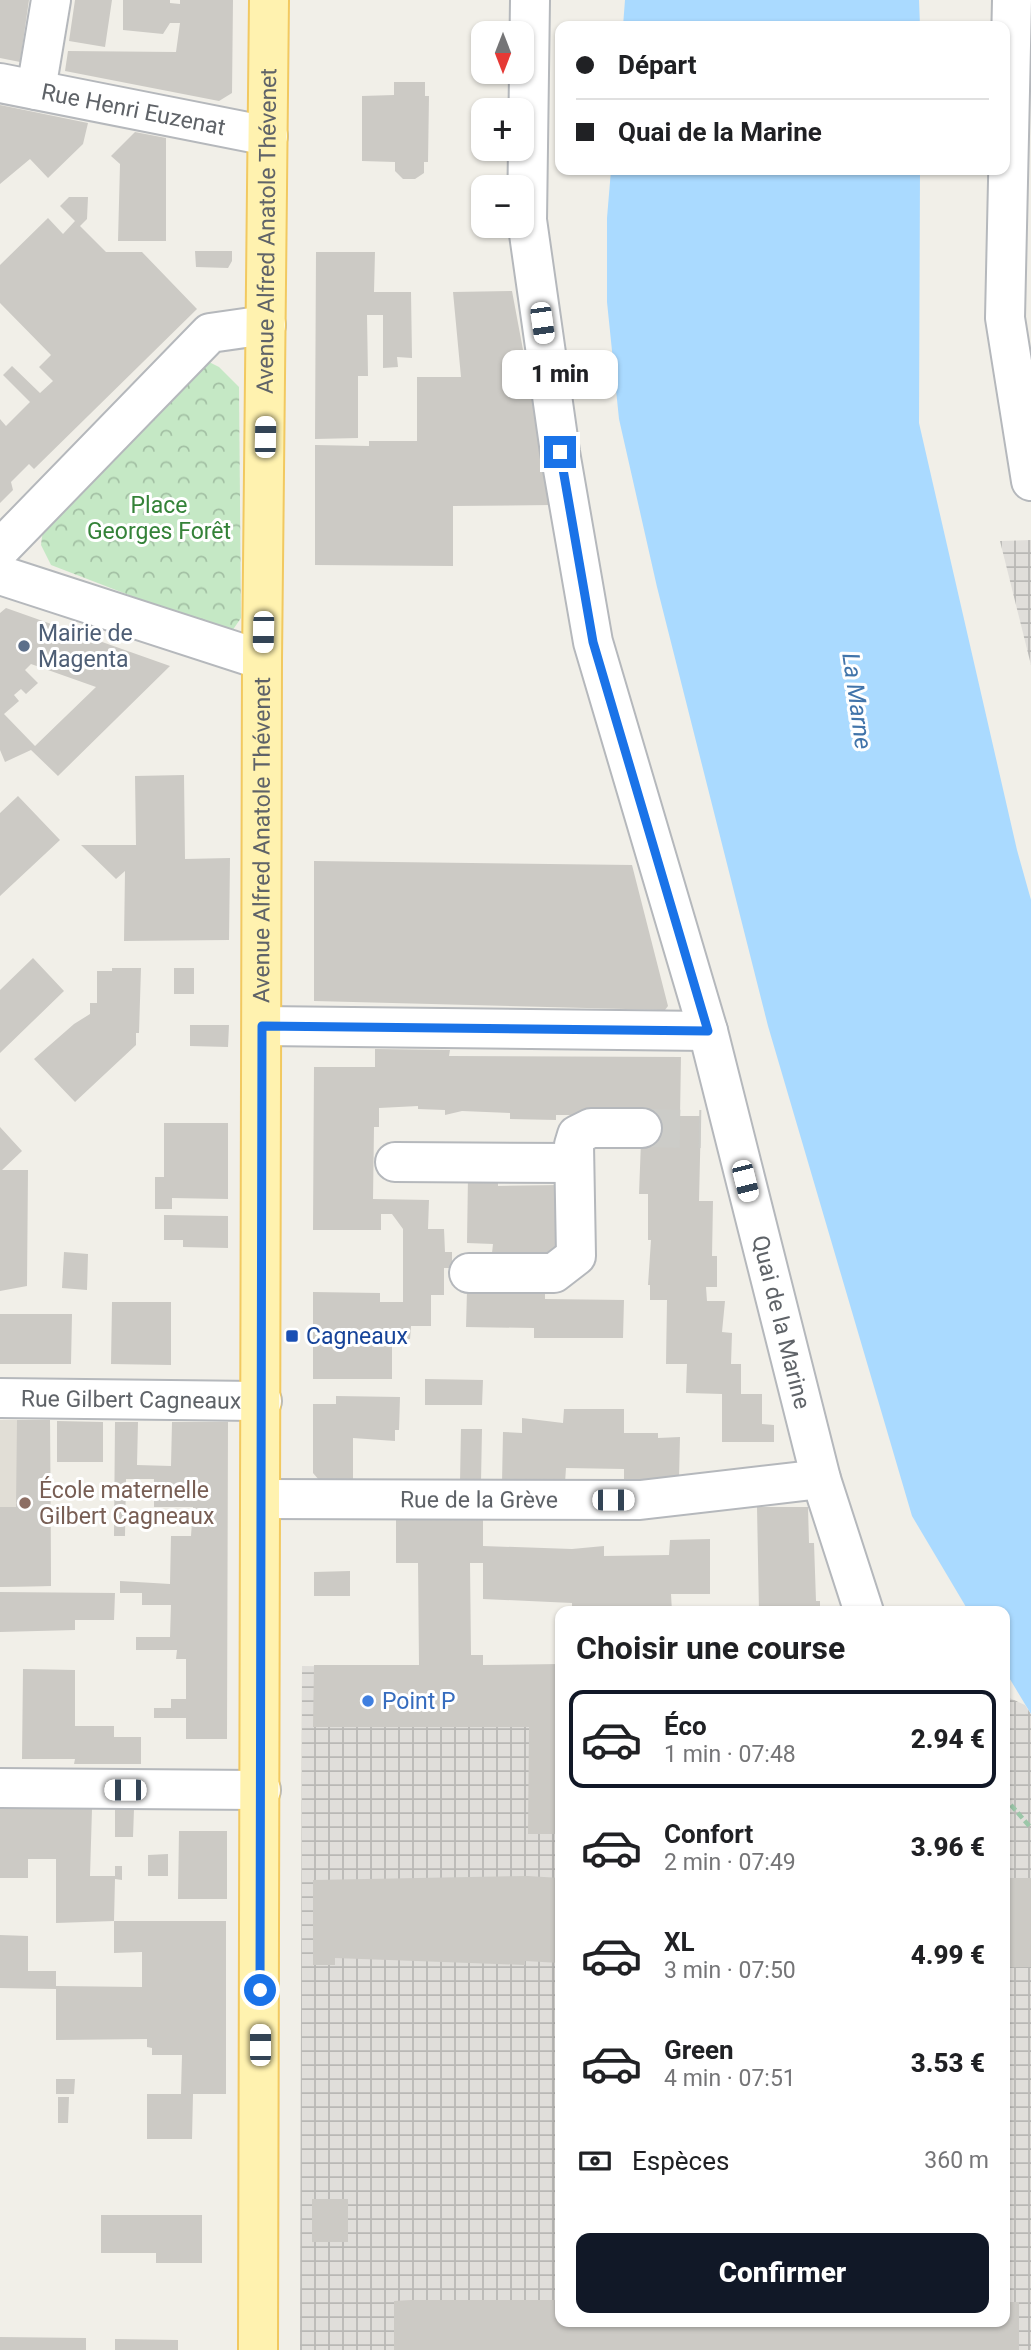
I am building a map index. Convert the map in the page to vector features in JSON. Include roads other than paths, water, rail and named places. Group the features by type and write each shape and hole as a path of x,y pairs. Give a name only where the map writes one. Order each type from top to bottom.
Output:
{"main road":[{"name":"Avenue Alfred Anatole Thévenet","path":"258,2350 262,660 269,0"}],"street":[{"path":"18,86 51,0"},
{"name":"Quai de la Marine","path":"530,0 527,220 562,466 593,642 708,1031 717,1129 821,1479 862,1606"},
{"path":"1017,21 1005,318 1031,481"},
{"name":"Rue Henri Euzenat","path":"18,86 268,136"},
{"path":"0,549 210,333 266,325"},
{"path":"0,575 262,660"},
{"path":"262,1026 708,1031"},
{"path":"469,1273 554,1273 576,1256 574,1145 577,1135 583,1130 642,1128"},
{"path":"396,1162 574,1163"},
{"name":"Rue Gilbert Cagneaux","path":"0,1398 262,1401"},
{"name":"Rue de la Grève","path":"262,1499 640,1500 821,1479"},
{"path":"0,1788 261,1790"}],"water":[{"path":"625,0 919,0 920,21 623,21"},
{"name":"La Marne","path":"611,175 920,175 919,423 1017,850 1031,900 1031,1714 1010,1679 1010,1606 965,1606 912,1516 768,1026 657,587 619,419 607,302 607,218"}],"tunnel":[{"path":"642,1128 701,1129"}],"place":[{"name":"Mairie de Magenta","path":"24,646"},
{"name":"Cagneaux","path":"292,1336"},
{"name":"École maternelle Gilbert Cagneaux","path":"25,1503"},
{"name":"Point P","path":"368,1701"}],"park label":[{"name":"Place Georges Forêt","path":"159,518"}]}
